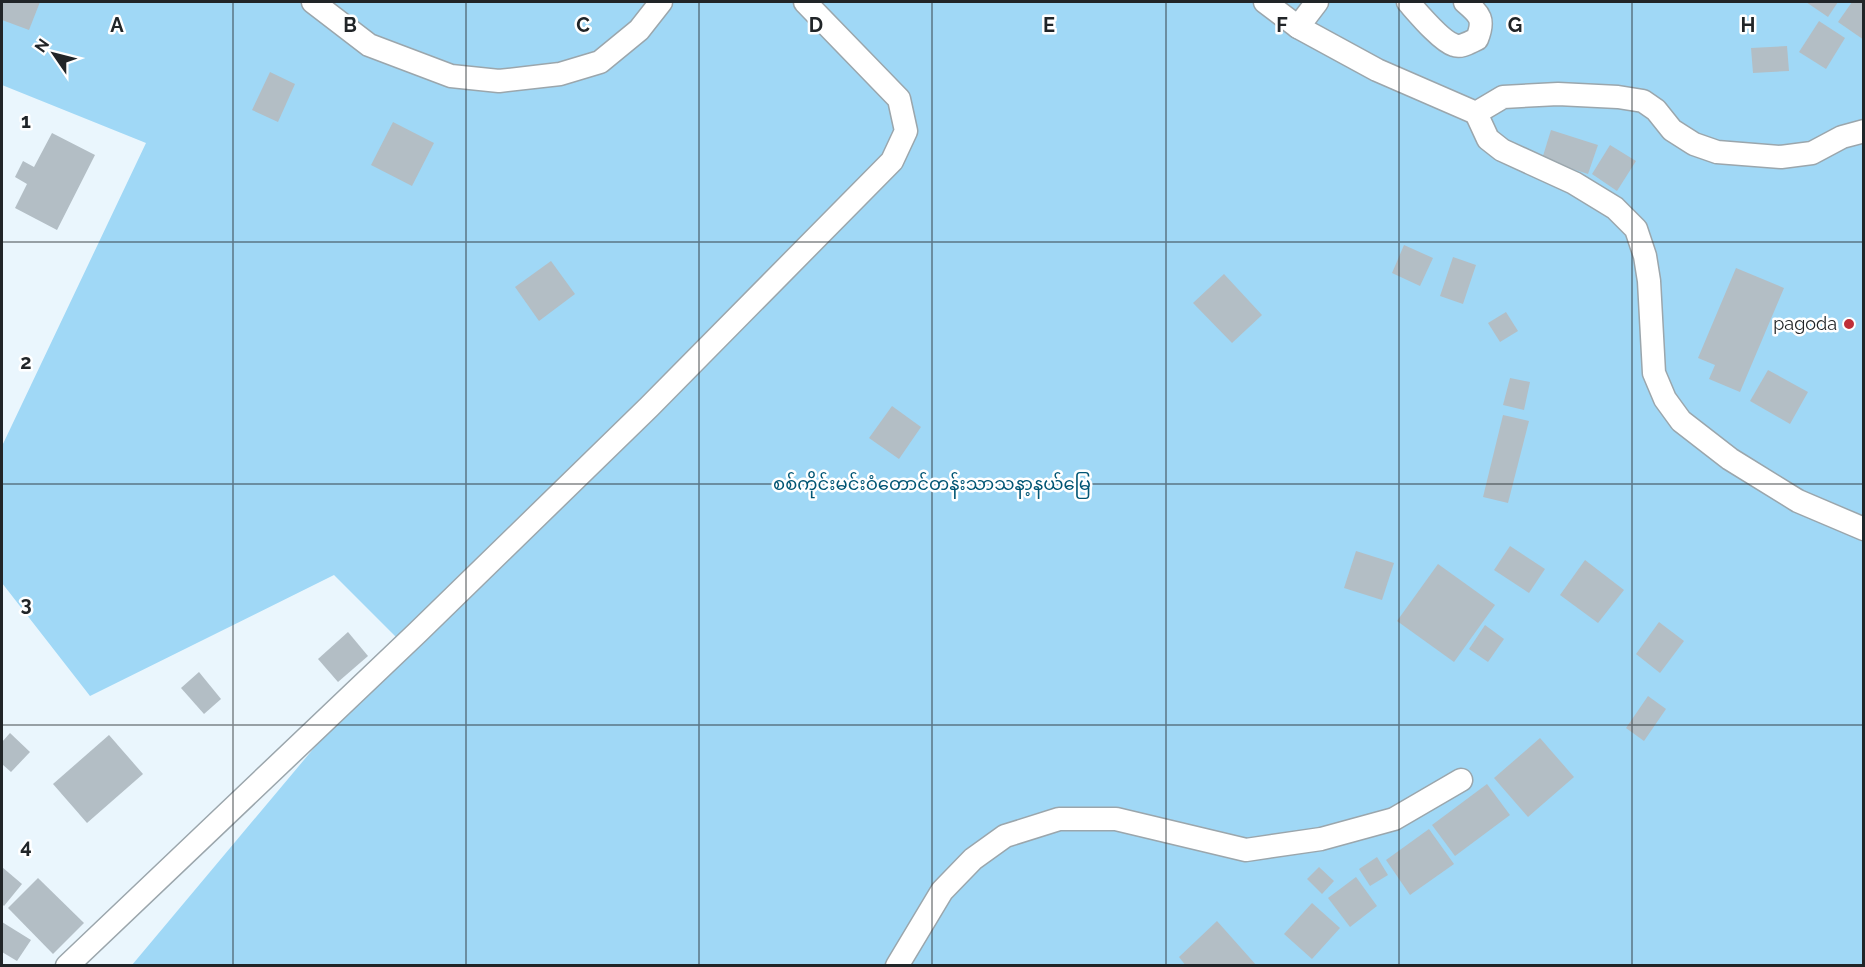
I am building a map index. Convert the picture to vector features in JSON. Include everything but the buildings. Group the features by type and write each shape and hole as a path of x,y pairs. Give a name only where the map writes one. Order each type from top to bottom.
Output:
{"street":[{"path":"314,2 369,45 451,76 499,81 560,74 600,62 639,30 661,2"},
{"path":"67,966 512,541 649,407 892,161 906,131 899,99 805,2"},
{"path":"1265,2 1298,27 1377,70 1476,113 1488,139 1502,150 1574,183 1615,208 1636,229 1649,281 1654,373 1665,399 1681,421 1730,459 1798,501 1863,529"},
{"path":"1298,27 1317,2"},
{"path":"1408,2 1454,46 1462,46 1476,39 1482,27 1479,14 1465,2"},
{"path":"1476,113 1503,97 1558,94 1618,97 1643,102 1656,110 1672,130 1694,144 1717,152 1781,156 1812,153 1842,137 1863,131"},
{"path":"897,966 942,891 973,859 1005,836 1059,819 1116,819 1246,850 1321,839 1394,819 1461,780"}],"green space":[{"name":"စစ်ကိုင်းမင်းဝံတောင်တန်းသာသနာ့နယ်မြေ","path":"2,2 1863,2 1863,965 132,965 402,643 334,575 90,696 2,583 2,446 146,143 2,85"}],"place":[{"name":"pagoda","path":"1849,324"}]}
